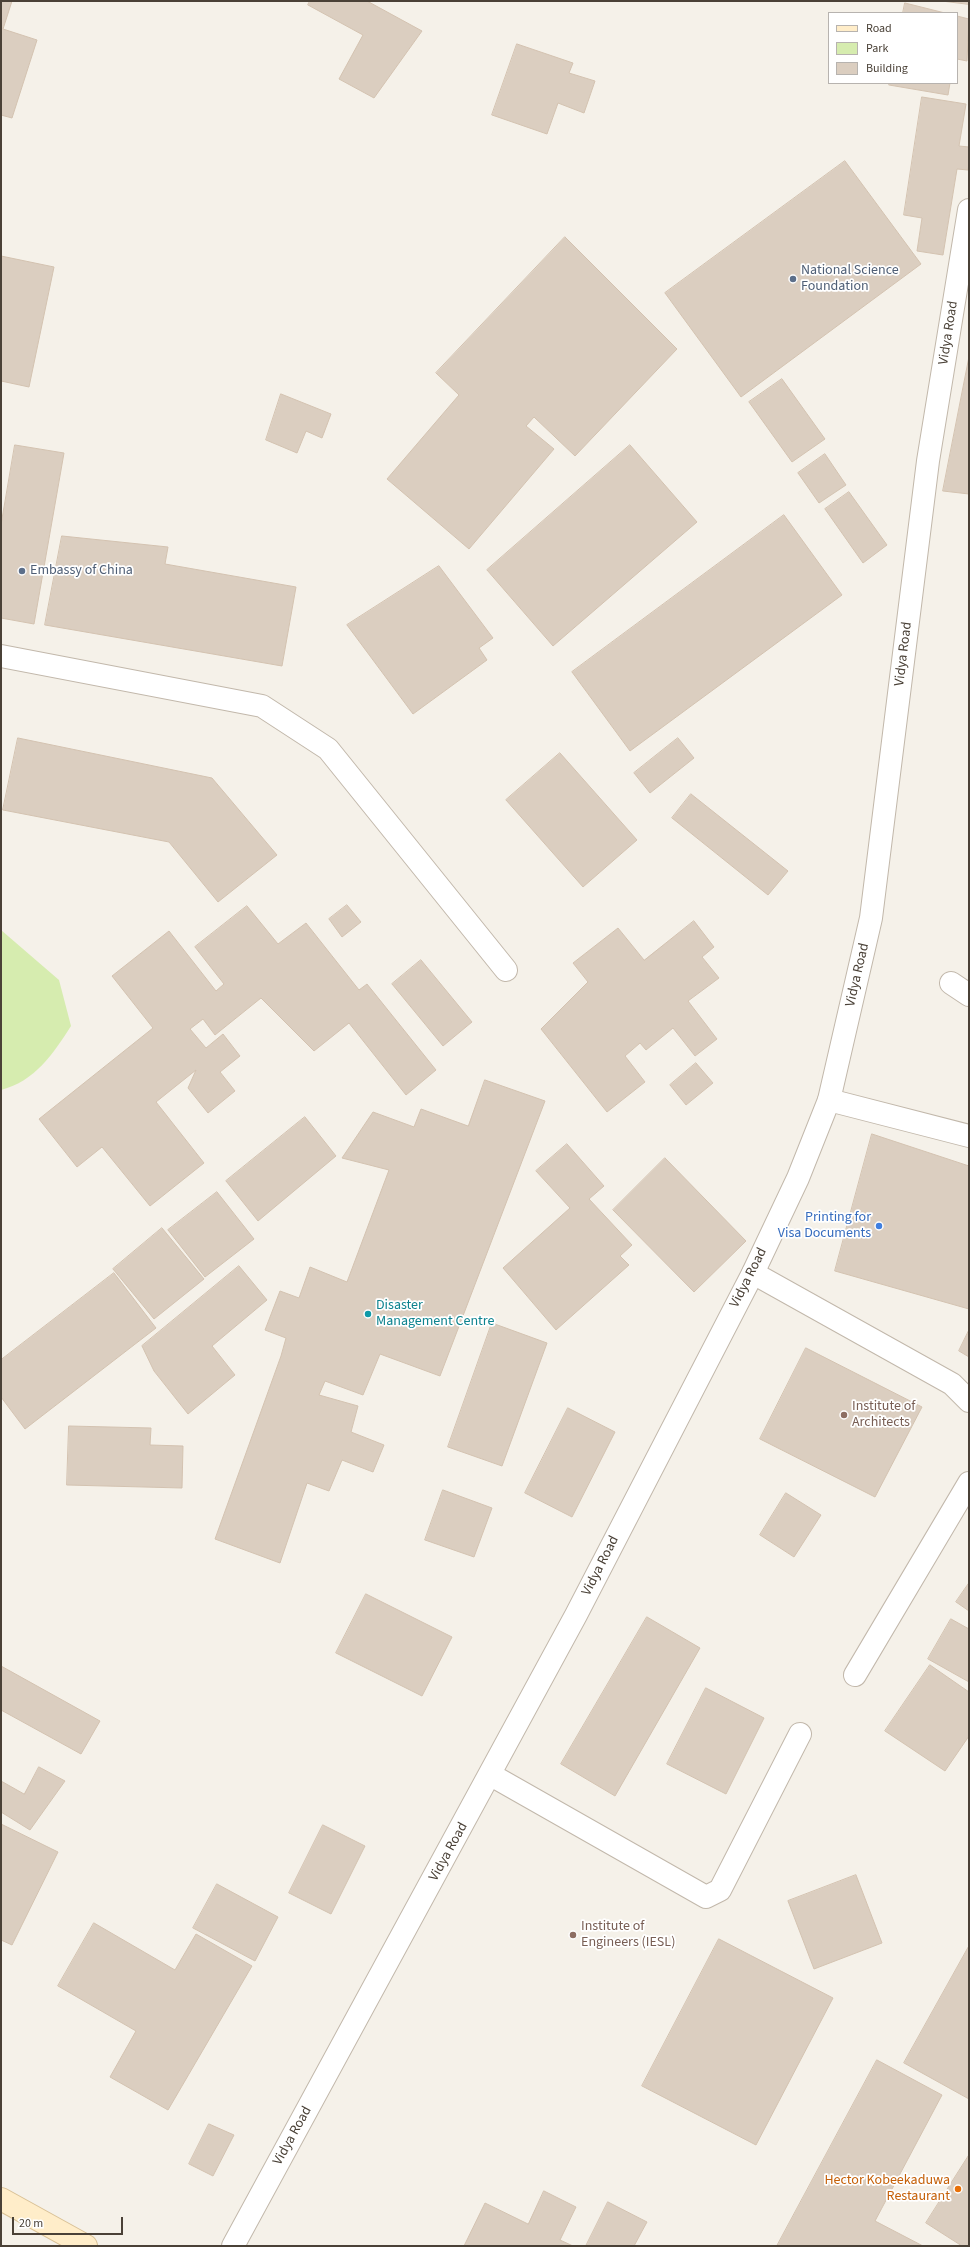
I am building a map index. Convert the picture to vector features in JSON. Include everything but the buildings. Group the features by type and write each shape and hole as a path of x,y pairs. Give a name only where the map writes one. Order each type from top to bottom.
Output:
{"main road":[{"path":"1,2199 86,2246"}],"street":[{"name":"Vidya Road","path":"233,2246 490,1776 753,1272 798,1178 829,1100 871,918 928,461 969,210"},
{"path":"1,656 262,706 328,749 506,970"},
{"path":"952,983 969,995"},
{"path":"829,1100 969,1136"},
{"path":"753,1272 952,1384 969,1401"},
{"path":"855,1675 969,1482"},
{"path":"490,1776 706,1897 720,1890 800,1734"}],"green space":[{"path":"1,930 59,980 71,1026 57,1047 42,1065 24,1080 1,1090"}],"place":[{"name":"National Science Foundation","path":"793,279"},
{"name":"Embassy of China","path":"22,571"},
{"name":"Printing for Visa Documents","path":"879,1226"},
{"name":"Disaster Management Centre","path":"368,1314"},
{"name":"Institute of Architects","path":"844,1415"},
{"name":"Institute of Engineers (IESL)","path":"573,1935"},
{"name":"Hector Kobeekaduwa Restaurant","path":"958,2189"}]}
